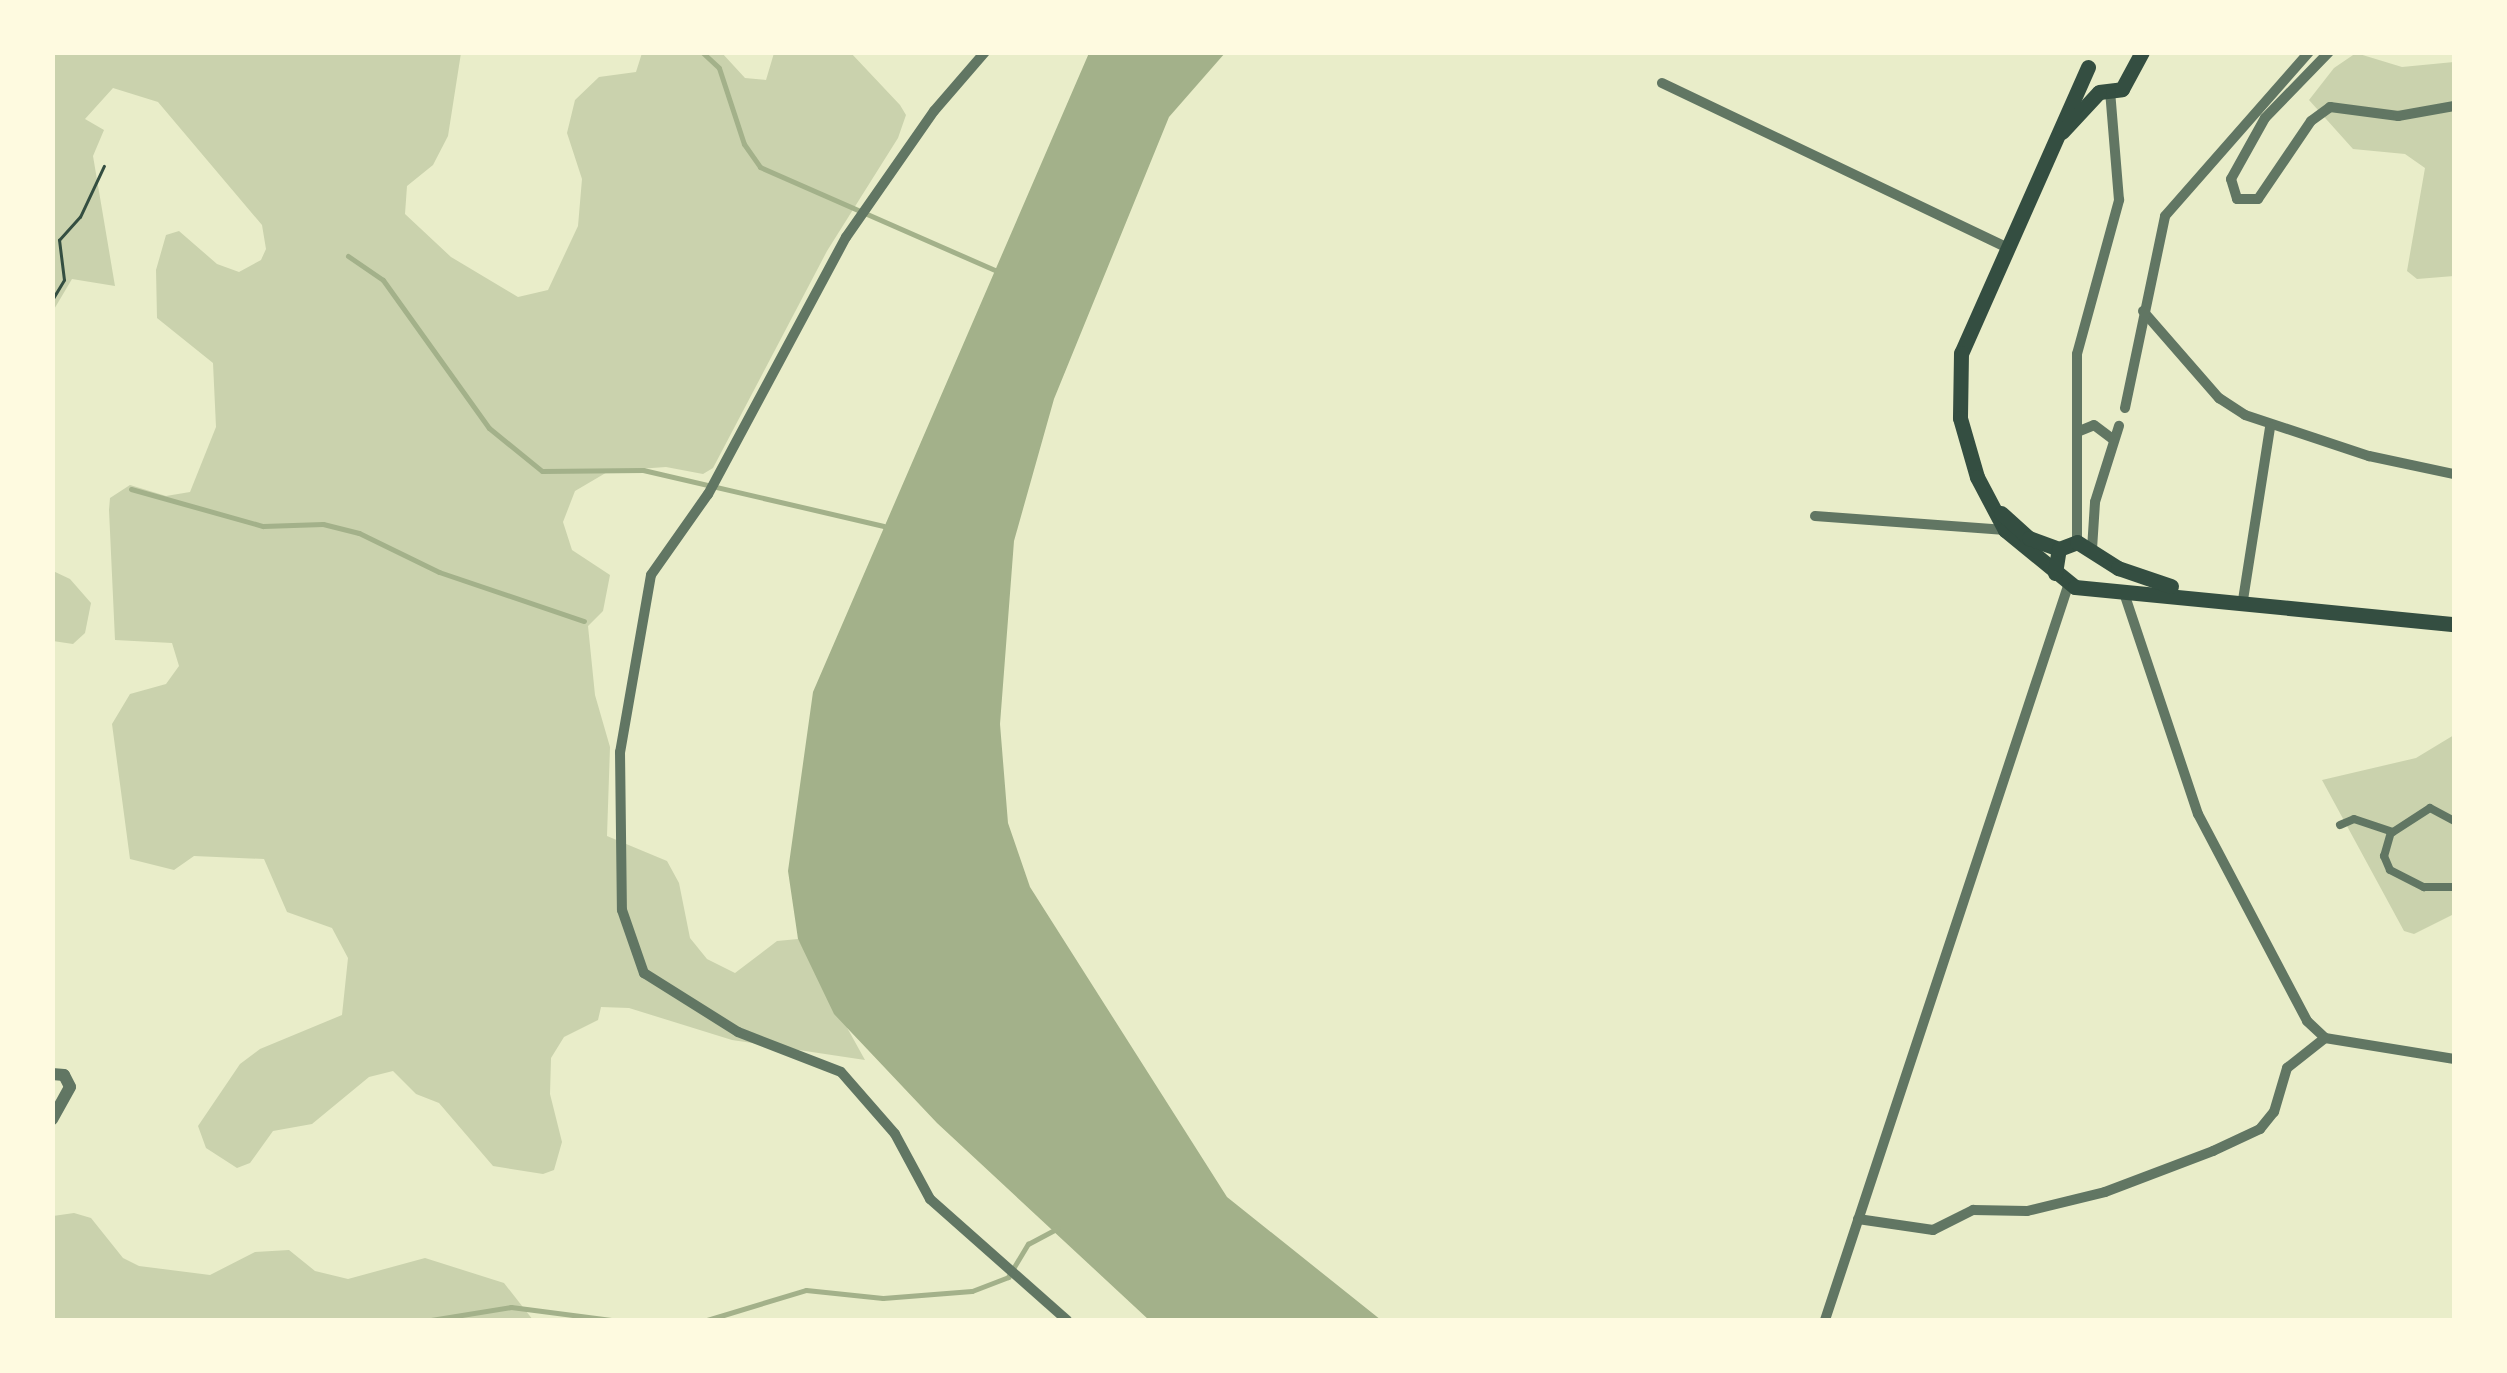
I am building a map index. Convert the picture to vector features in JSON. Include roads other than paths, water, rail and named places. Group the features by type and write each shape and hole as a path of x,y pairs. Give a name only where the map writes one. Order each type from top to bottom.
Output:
{"main road":[{"path":"2057,139 2105,91 2122,89 2145,54"},
{"path":"2089,60 2105,91"},
{"path":"2089,60 1961,353 1958,386 1968,452 2004,530 2068,586 2086,584 2209,596 2454,624"},
{"path":"1990,504 2029,538 2059,550 2088,549 2151,581 2209,596"},
{"path":"2086,584 2098,568 2088,549"},
{"path":"2055,573 2059,550"}],"street":[{"path":"985,52 934,110 846,237 708,494 651,576 620,752 622,910 644,973 738,1032 841,1072 895,1134 930,1199 1067,1320"},
{"path":"2124,408 2165,216 2310,52"},
{"path":"2329,52 2265,118 2231,179 2237,199 2258,199 2311,121 2330,108 2398,116 2454,106"},
{"path":"1662,83 2008,248"},
{"path":"2088,549 2078,432 2077,354 2119,200 2105,91"},
{"path":"2143,312 2219,398 2270,427 2454,474"},
{"path":"2088,549 2095,502 2119,426"},
{"path":"2078,432 2103,427 2114,441"},
{"path":"2243,600 2270,427"},
{"path":"1815,516 2004,530"},
{"path":"1825,1320 2068,586"},
{"path":"2123,590 2198,814 2307,1021 2325,1038 2454,1056"},
{"path":"2454,821 2430,808 2391,832 2384,856 2390,870 2424,887 2454,887"},
{"path":"2340,825 2354,819 2391,832"},
{"path":"1858,1219 1922,1232 1973,1210 2027,1211 2105,1192 2195,1158 2260,1129 2274,1112 2287,1068 2325,1038"},
{"path":"52,1074 64,1075 70,1088 52,1120"}],"waterway":[{"path":"702,52 719,68 744,144 760,167 995,270"},
{"path":"348,256 383,280 489,428 542,471 643,470 884,526"},
{"path":"131,489 263,526 323,524 359,533 439,572 584,621"},
{"path":"707,1320 806,1290 883,1298 972,1291 1008,1277 1028,1244 1058,1228"},
{"path":"431,1320 511,1307 611,1320"}]}
